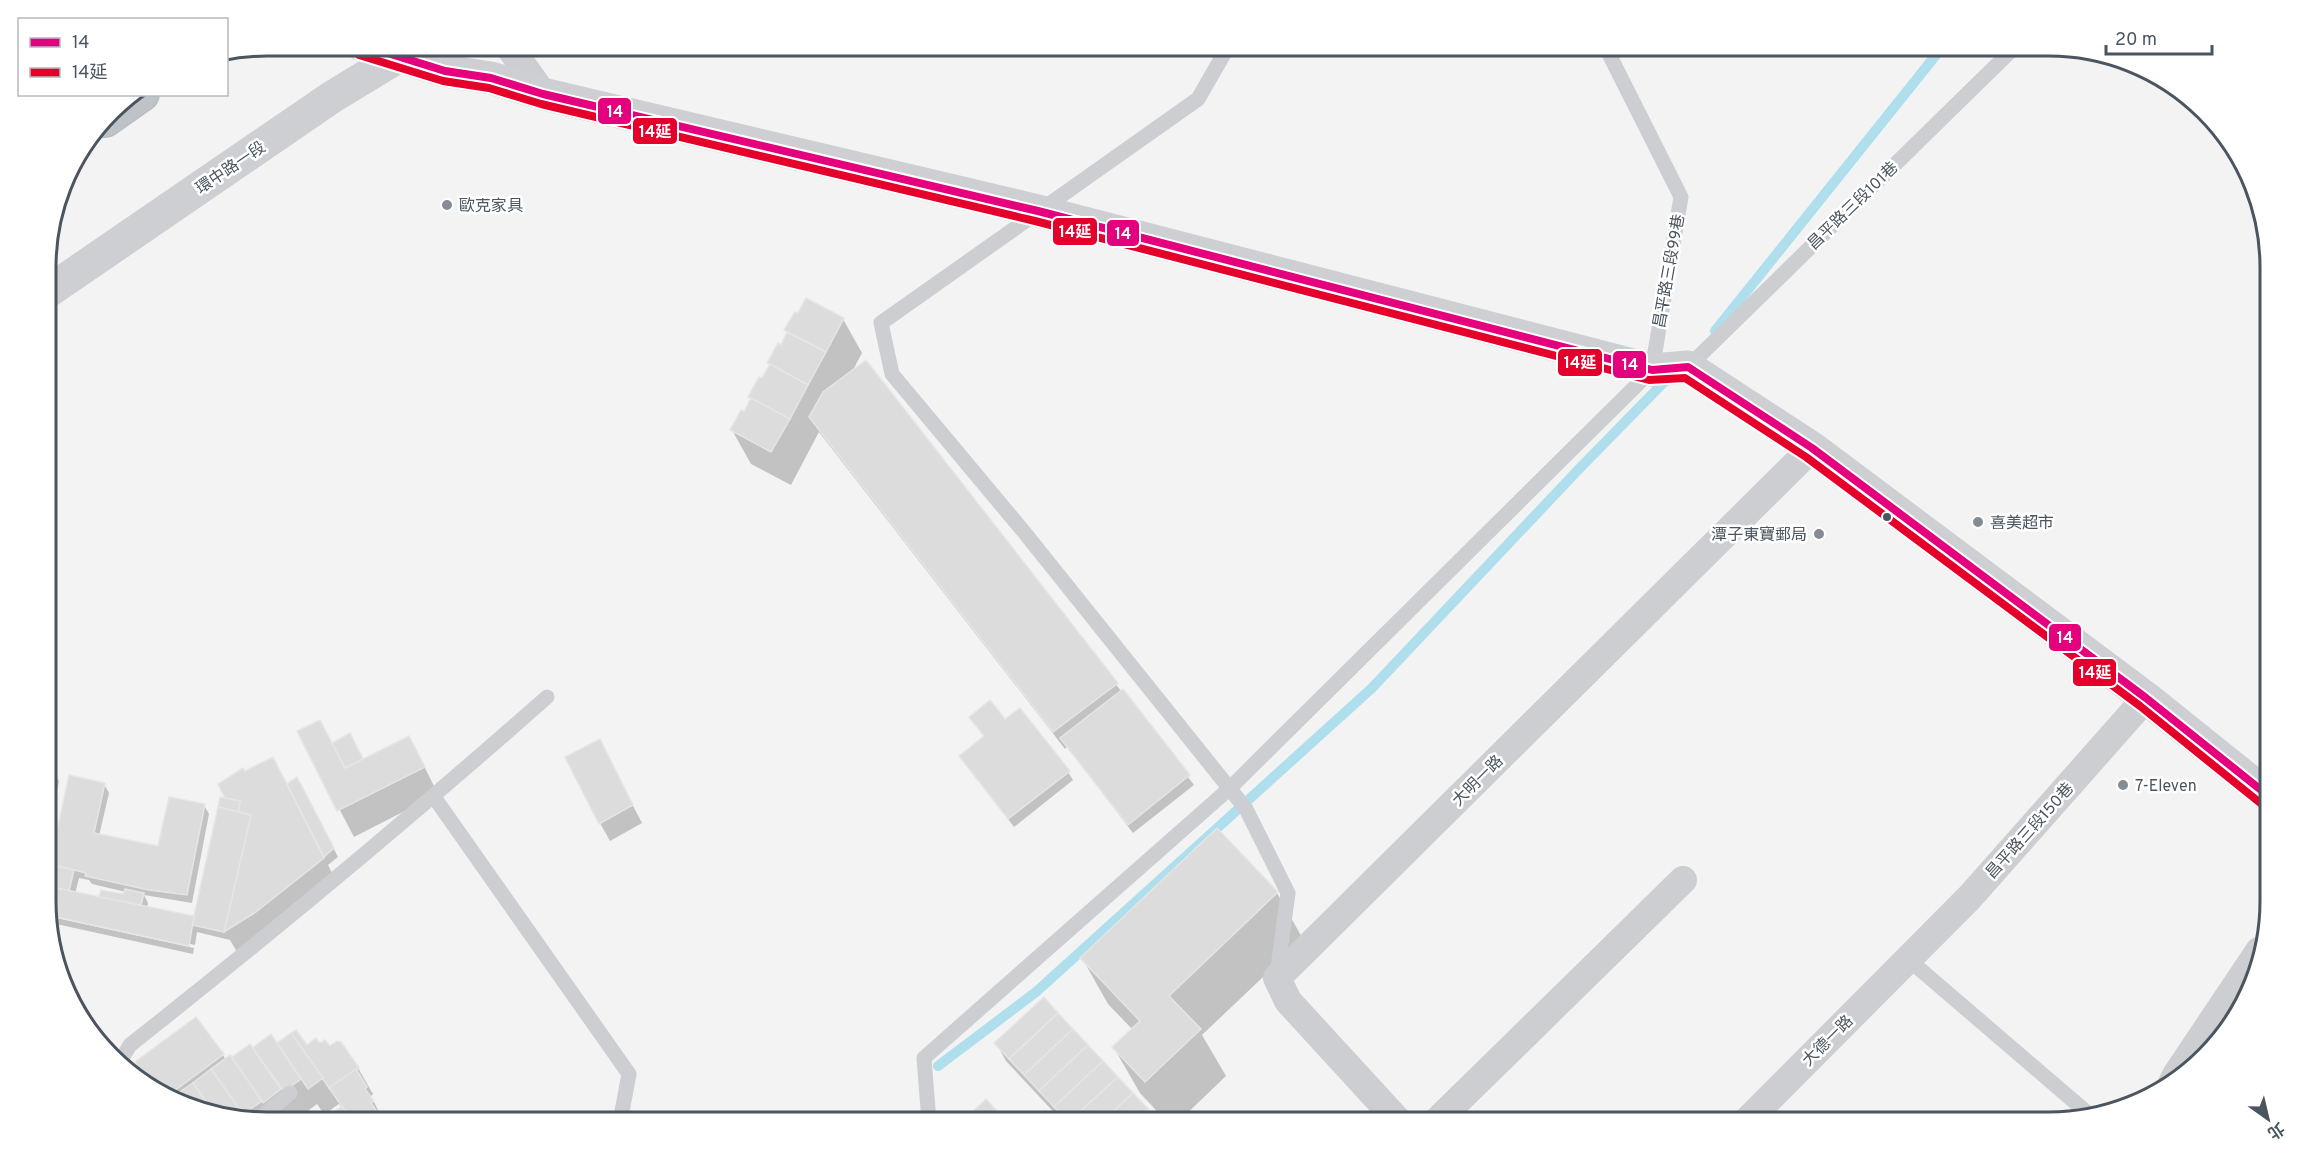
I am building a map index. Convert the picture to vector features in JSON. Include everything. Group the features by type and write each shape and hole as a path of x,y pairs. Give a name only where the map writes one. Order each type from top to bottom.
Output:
{"street":[{"name":"環中路一段","path":"56,285 332,97 400,56"},
{"path":"417,56 445,71 491,78 543,94 1038,212 1652,370 1688,367 1812,448 2146,698 2260,789"},
{"path":"516,56 543,94"},
{"name":"大明一路","path":"1277,978 1812,448"},
{"name":"昌平路三段150巷","path":"1908,959 1968,898 2146,698"},
{"path":"1447,1111 1683,880"},
{"name":"大德一路","path":"1757,1111 1908,959"},
{"path":"2184,1063 2250,964"},
{"path":"1277,978 1288,1001 1389,1111"}],"lane":[{"path":"1223,56 1198,99 881,323 892,374 1024,532 1246,809 1288,893 1277,978"},
{"name":"昌平路三段99巷","path":"1610,56 1681,197 1652,370"},
{"name":"昌平路三段101巷","path":"1688,367 2006,56"},
{"path":"928,1112 924,1058 1230,788 1652,370"},
{"path":"123,1056 130,1045 434,797 547,697"},
{"path":"434,797 629,1074 622,1112"},
{"path":"1908,959 2083,1109"},
{"path":"267,1112 290,1093"}],"building":[{"path":"806,298 844,318 826,352 784,330 795,312 798,313"},
{"path":"787,332 826,352 808,385 767,363 778,343 781,345"},
{"path":"866,360 1118,683 1053,732 809,417 823,392"},
{"path":"770,364 808,385 790,419 748,397 759,377 762,378"},
{"path":"751,398 790,419 771,452 730,430 741,410 744,412"},
{"path":"1123,689 1190,775 1128,825 1060,738"},
{"path":"990,700 1005,719 1020,708 1070,771 1008,819 959,756 984,736 969,717"},
{"path":"320,720 345,768 409,736 425,767 337,811 297,731"},
{"path":"350,733 363,759 345,768 332,743"},
{"path":"600,739 633,805 599,824 565,757"},
{"path":"273,757 324,858 256,912 224,932 251,815 238,812 240,801 225,798 218,784 243,768 245,771"},
{"path":"69,775 105,783 94,833 158,846 169,797 205,804 187,895 149,890 85,876 86,873 56,866 56,836"},
{"path":"297,777 334,848 324,857 287,784"},
{"path":"220,797 240,801 238,812 218,807"},
{"path":"218,807 251,815 224,932 192,925"},
{"path":"1217,828 1278,892 1169,996 1201,1029 1145,1082 1112,1047 1140,1021 1080,958"},
{"path":"56,866 74,870 69,891 56,888"},
{"path":"56,888 194,916 189,946 56,917"},
{"path":"125,889 144,893 141,905 99,897 101,890 123,894"},
{"path":"1044,997 1058,1013 1009,1059 994,1043"},
{"path":"1058,1013 1073,1029 1024,1075 1009,1059"},
{"path":"196,1017 224,1054 175,1091 149,1076 135,1062"},
{"path":"1073,1029 1088,1045 1039,1091 1024,1075"},
{"path":"296,1030 307,1045 316,1038 320,1043 325,1040 330,1046 337,1041 341,1042 359,1068 329,1088 291,1033"},
{"path":"291,1033 323,1078 308,1089 277,1043"},
{"path":"271,1034 301,1079 284,1091 252,1048"},
{"path":"250,1044 281,1089 263,1103 230,1055 232,1057"},
{"path":"1088,1045 1103,1061 1054,1107 1039,1091"},
{"path":"230,1055 262,1101 248,1111 240,1110 211,1069"},
{"path":"1103,1061 1118,1077 1080,1112 1058,1112 1054,1107"},
{"path":"211,1069 240,1110 206,1102 193,1083"},
{"path":"356,1069 367,1087 365,1089 374,1101 371,1103 377,1112 346,1112 329,1088"},
{"path":"1118,1077 1133,1093 1113,1112 1080,1112"},
{"path":"193,1083 206,1102 199,1100 179,1092"},
{"path":"1133,1093 1148,1109 1145,1112 1113,1112"},
{"path":"986,1099 997,1112 973,1112"},
{"path":"342,1106 346,1112 335,1112"}],"waterway":[{"path":"1715,331 1935,56"},
{"path":"938,1066 1036,992 1372,688 1670,376"}],"transit line":[{"name":"14延","path":"362,56 443,81 489,88 541,104 1035,221 1649,380 1685,378 1806,457 2140,706 2260,803"},
{"name":"14","path":"397,56 445,71 491,78 543,94 1038,211 1652,370 1688,367 1812,448 2146,698 2260,789"}],"place":[{"name":"歐克家具","path":"447,205"},
{"name":"喜美超市","path":"1978,522"},
{"name":"潭子東寶郵局","path":"1819,534"},
{"name":"7-Eleven","path":"2123,785"}]}
